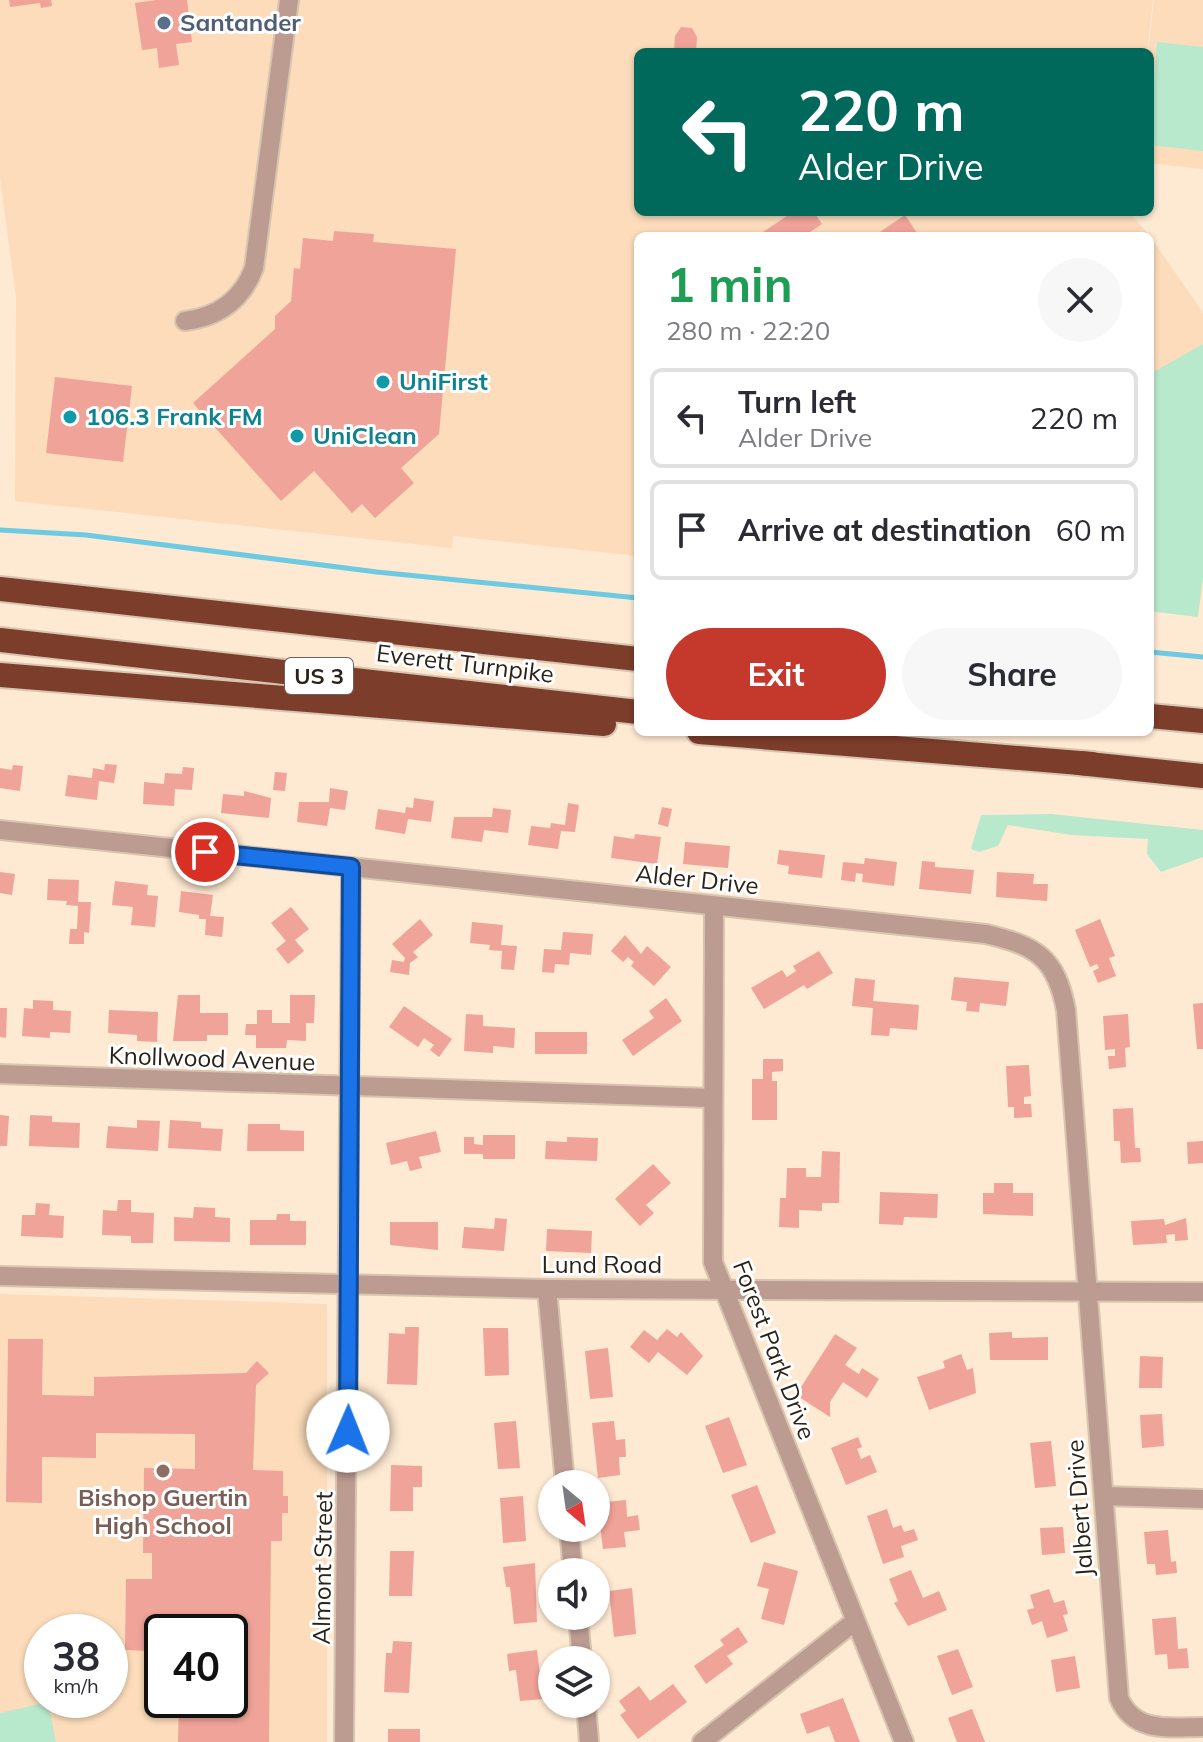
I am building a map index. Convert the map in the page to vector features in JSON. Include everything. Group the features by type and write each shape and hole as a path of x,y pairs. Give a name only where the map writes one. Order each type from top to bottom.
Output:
{"highway":[{"name":"Everett Turnpike","path":"0,589 634,659"},
{"name":"Everett Turnpike","path":"0,640 634,712"},
{"path":"0,675 634,727"},
{"path":"1154,716 1203,721"},
{"path":"748,736 1092,764"},
{"path":"846,736 1203,776"}],"street":[{"path":"185,321 201,319 228,305 241,291 254,268 289,0"},
{"name":"Alder Drive","path":"0,830 986,934 1022,943 1043,957 1055,972 1066,1010 1088,1292"},
{"name":"Almont Street","path":"344,1742 351,1285 351,867"},
{"name":"Forest Park Drive","path":"714,906 711,1098 713,1262 904,1742"},
{"name":"Knollwood Avenue","path":"0,1074 711,1098"},
{"name":"Lund Road","path":"0,1276 547,1289 1203,1292"},
{"path":"547,1289 564,1470"},
{"name":"Jalbert Drive","path":"1088,1292 1117,1687 1122,1707 1144,1725 1203,1727"},
{"path":"1104,1496 1203,1499"},
{"path":"702,1742 854,1622"},
{"path":"587,1718 589,1742"}],"shaded area":[{"path":"0,0 1153,0 1147,48 634,48 634,216 1132,216 1146,232 634,232 634,556 453,536 452,548 15,501 16,296 0,179"},
{"path":"1154,0 1203,0 1203,169 1154,163 1154,48 1148,48"},
{"path":"1154,242 1203,313 1203,577 1198,617 1154,612"},
{"name":"Bishop Guertin High School","path":"0,1294 327,1304 327,1742 0,1742"}],"green space":[{"path":"1157,42 1203,47 1203,151 1154,145"},
{"path":"1203,344 1203,577 1198,617 1154,612 1154,372"},
{"path":"1051,814 1203,830 1203,857 1161,872 1147,854 1148,839 1071,835 1008,825 998,846 979,852 971,849 981,815"},
{"path":"24,1708 24,1718 51,1718 56,1742 0,1742 0,1713"}],"building":[{"path":"9,0 51,0 52,6 41,8 40,3 10,7"},
{"name":"Santander","path":"187,0 192,42 176,44 179,65 159,68 157,48 142,50 135,3"},
{"path":"681,27 692,28 697,37 696,48 674,48 675,36"},
{"path":"787,216 817,216 822,224 810,232 763,232"},
{"path":"906,216 916,232 880,232"},
{"path":"334,231 374,234 373,242 456,249 439,434 401,468 414,483 375,518 362,504 352,513 314,471 281,501 193,403 275,329 275,316 291,301 294,268 300,269 303,238 333,241"},
{"path":"55,377 132,386 123,462 46,453"},
{"path":"105,764 117,765 114,783 99,781 97,800 65,796 68,775 92,778 93,768 104,770"},
{"path":"13,765 23,766 20,791 0,788 0,768 12,770"},
{"path":"183,767 194,768 192,790 175,789 174,806 143,804 144,782 164,784 165,773 182,774"},
{"path":"275,772 287,773 285,791 273,790"},
{"path":"330,788 348,791 345,810 330,808 327,826 297,822 299,802 329,802"},
{"path":"244,791 271,798 269,818 221,813 223,794 244,796"},
{"path":"414,798 434,801 431,822 408,819 405,834 375,829 378,809 405,813 406,807 413,808"},
{"path":"568,803 579,805 575,832 561,831 558,849 528,845 531,826 550,828 551,823 565,825"},
{"path":"662,807 672,809 668,827 658,824"},
{"path":"493,808 511,810 508,833 484,830 482,842 451,838 454,817 492,817"},
{"path":"635,834 661,837 657,864 611,858 614,836 634,839"},
{"path":"685,842 730,846 728,868 683,864"},
{"path":"779,850 825,855 822,878 788,874 789,866 777,864"},
{"path":"865,858 897,862 894,886 862,882 863,874 856,873 855,882 841,880 843,862 864,864"},
{"path":"922,861 935,862 935,867 974,870 971,894 919,889"},
{"path":"0,872 15,874 12,895 0,893"},
{"path":"997,872 1034,874 1033,884 1048,884 1047,901 996,897"},
{"path":"48,879 79,880 78,902 91,902 89,933 84,932 84,944 69,944 70,929 77,929 78,906 66,905 67,901 47,900"},
{"path":"115,881 148,885 147,895 158,896 155,927 131,925 133,907 112,905"},
{"path":"181,891 213,895 210,916 224,917 222,937 205,935 206,919 179,912"},
{"path":"291,907 309,929 295,940 304,951 288,964 276,949 286,941 271,923"},
{"path":"420,919 433,935 413,952 418,957 410,963 409,975 390,972 392,960 404,962 405,958 392,944"},
{"path":"1100,919 1115,956 1109,958 1116,976 1098,983 1093,971 1099,968 1097,964 1090,967 1075,930"},
{"path":"472,922 503,925 501,945 517,946 514,970 501,969 502,951 489,950 490,945 470,943"},
{"path":"563,932 593,934 591,955 570,953 569,965 555,964 554,973 542,972 544,949 561,950"},
{"path":"625,935 641,954 647,946 671,967 654,986 631,966 634,962 628,957 623,962 611,951"},
{"path":"819,951 833,973 807,989 804,985 764,1009 751,988 782,970 787,977 796,971 793,966"},
{"path":"954,977 1009,982 1006,1006 980,1003 979,1012 966,1011 967,1002 951,1000"},
{"path":"855,978 875,980 873,1001 919,1005 917,1030 890,1028 889,1036 871,1035 873,1008 852,1006"},
{"path":"178,995 200,995 200,1013 228,1013 228,1035 207,1035 207,1041 173,1041"},
{"path":"290,995 315,995 314,1023 306,1023 306,1041 287,1040 286,1048 256,1048 256,1035 245,1035 246,1024 257,1024 257,1010 272,1010 272,1023 290,1023"},
{"path":"666,998 682,1021 633,1056 622,1040 654,1018 649,1011"},
{"path":"33,1000 53,1001 53,1010 71,1011 70,1033 50,1032 50,1038 22,1036 24,1008 33,1009"},
{"path":"1203,1003 1203,1049 1197,1049 1193,1004"},
{"path":"404,1006 452,1039 439,1057 430,1050 434,1045 424,1038 418,1047 389,1027"},
{"path":"0,1008 7,1008 6,1038 0,1037"},
{"path":"109,1010 158,1012 157,1042 137,1041 137,1035 108,1033"},
{"path":"466,1014 483,1015 483,1026 515,1028 514,1048 493,1046 493,1053 464,1051"},
{"path":"1128,1014 1130,1047 1125,1048 1126,1067 1109,1069 1108,1056 1115,1056 1115,1049 1105,1050 1103,1016"},
{"path":"535,1032 587,1032 587,1054 535,1054"},
{"path":"763,1059 783,1059 783,1071 772,1072 772,1081 777,1081 777,1120 752,1120 752,1079 763,1079"},
{"path":"1029,1065 1031,1096 1024,1097 1024,1104 1031,1104 1032,1117 1014,1118 1014,1107 1008,1107 1006,1066"},
{"path":"1133,1108 1135,1148 1140,1148 1141,1162 1121,1163 1120,1141 1114,1141 1113,1109"},
{"path":"0,1115 9,1116 7,1146 0,1146"},
{"path":"30,1115 52,1116 52,1122 80,1123 79,1148 29,1146"},
{"path":"137,1120 160,1121 158,1151 106,1148 108,1126 137,1128"},
{"path":"170,1120 201,1122 201,1128 223,1129 221,1151 168,1148"},
{"path":"248,1124 280,1124 280,1130 304,1131 304,1151 247,1151"},
{"path":"436,1131 441,1152 419,1157 422,1168 410,1171 407,1161 391,1165 386,1143"},
{"path":"483,1135 515,1135 515,1159 483,1159 483,1154 464,1154 464,1137 474,1137 474,1144 483,1145"},
{"path":"567,1137 598,1138 597,1161 545,1159 546,1141 567,1142"},
{"path":"1203,1141 1203,1163 1188,1164 1187,1142"},
{"path":"822,1151 840,1152 839,1203 822,1203 822,1211 799,1210 799,1228 779,1227 780,1198 786,1198 787,1168 806,1168 806,1177 821,1177"},
{"path":"653,1164 671,1183 646,1205 654,1213 640,1226 615,1199"},
{"path":"994,1183 1013,1183 1013,1193 1033,1193 1033,1216 983,1214 983,1193 994,1193"},
{"path":"880,1192 938,1194 937,1218 904,1217 903,1225 879,1224"},
{"path":"118,1200 131,1200 131,1212 154,1213 153,1243 131,1243 131,1236 102,1235 103,1210 117,1211"},
{"path":"36,1203 50,1204 49,1215 64,1216 63,1238 21,1236 22,1215 35,1215"},
{"path":"194,1207 215,1208 215,1217 230,1218 230,1242 174,1241 174,1217 193,1218"},
{"path":"277,1214 290,1214 290,1221 306,1221 306,1245 250,1245 250,1220 276,1220"},
{"path":"495,1218 507,1219 504,1251 462,1248 464,1227 494,1229"},
{"path":"1186,1218 1188,1240 1175,1241 1175,1234 1166,1235 1167,1243 1133,1245 1131,1221 1164,1219 1165,1225"},
{"path":"390,1222 438,1222 438,1250 390,1245"},
{"path":"547,1229 592,1231 591,1253 546,1251"},
{"path":"405,1327 419,1327 417,1385 387,1384 389,1333 405,1334"},
{"path":"483,1328 508,1328 509,1375 485,1376"},
{"path":"667,1329 677,1337 681,1332 703,1356 687,1375 658,1352 649,1363 630,1347 644,1330 657,1340"},
{"path":"1012,1332 1012,1338 1048,1337 1048,1360 990,1360 989,1333"},
{"path":"835,1334 857,1348 845,1365 859,1374 862,1368 879,1379 867,1398 843,1382 830,1402 830,1417 796,1395"},
{"path":"8,1339 43,1339 42,1395 94,1396 94,1377 246,1373 257,1361 269,1373 256,1385 253,1470 283,1471 283,1496 288,1496 288,1513 282,1513 282,1541 271,1541 269,1742 178,1742 179,1718 248,1718 248,1614 144,1614 144,1651 128,1650 126,1579 152,1579 152,1553 143,1553 144,1468 195,1469 195,1434 96,1433 96,1458 42,1457 42,1503 6,1502"},
{"path":"608,1348 613,1397 590,1399 585,1351"},
{"path":"961,1354 967,1370 973,1368 976,1393 929,1410 917,1377 945,1368 943,1361"},
{"path":"1140,1356 1163,1357 1162,1388 1139,1388"},
{"path":"1162,1414 1164,1446 1142,1448 1140,1415"},
{"path":"729,1417 747,1465 723,1473 705,1426"},
{"path":"516,1421 520,1468 498,1469 494,1423"},
{"path":"614,1421 616,1440 625,1439 626,1457 619,1457 620,1475 610,1476 610,1470 597,1470 592,1423"},
{"path":"858,1437 862,1447 857,1449 861,1459 870,1455 877,1472 846,1485 831,1448"},
{"path":"1051,1441 1056,1486 1035,1488 1030,1443"},
{"path":"391,1465 422,1466 422,1487 413,1487 413,1511 390,1511"},
{"path":"757,1485 776,1533 751,1543 731,1495"},
{"path":"523,1496 526,1541 503,1543 500,1498"},
{"path":"626,1500 627,1517 638,1515 640,1530 624,1532 626,1547 603,1549 602,1542 610,1542 610,1502"},
{"path":"887,1509 893,1528 901,1525 904,1532 914,1529 918,1540 901,1546 904,1557 883,1564 867,1516"},
{"path":"1063,1527 1065,1553 1042,1555 1040,1528"},
{"path":"1168,1530 1171,1562 1176,1561 1177,1573 1156,1575 1155,1564 1147,1564 1144,1532"},
{"path":"390,1551 414,1551 412,1596 389,1596"},
{"path":"764,1562 798,1571 784,1625 761,1619 769,1589 757,1586"},
{"path":"535,1563 537,1622 514,1624 510,1587 506,1587 503,1567"},
{"path":"911,1570 923,1598 939,1591 947,1610 908,1626 894,1603 898,1601 889,1579"},
{"path":"632,1588 636,1634 614,1637 610,1591"},
{"path":"1049,1589 1054,1603 1064,1600 1068,1614 1063,1615 1068,1631 1047,1638 1042,1621 1032,1625 1027,1610 1034,1608 1030,1595"},
{"path":"1176,1617 1178,1649 1187,1648 1189,1668 1168,1669 1167,1654 1155,1655 1152,1619"},
{"path":"738,1627 748,1642 727,1656 733,1664 706,1684 694,1666 724,1645 720,1640"},
{"path":"393,1641 412,1642 409,1693 384,1692 386,1653 392,1653"},
{"path":"958,1649 973,1687 952,1695 937,1656"},
{"path":"537,1650 538,1699 520,1701 516,1670 509,1671 507,1654"},
{"path":"1075,1656 1080,1688 1056,1692 1051,1660"},
{"path":"673,1684 687,1702 638,1739 620,1715 626,1711 619,1701 639,1686 650,1701"},
{"path":"843,1698 860,1742 835,1742 829,1726 807,1734 800,1714"},
{"path":"972,1709 985,1742 957,1742 948,1718"},
{"path":"388,1729 420,1729 420,1742 388,1742"}],"waterway":[{"path":"0,530 86,535 377,572 634,598"},
{"path":"1154,652 1203,657"}],"place":[{"name":"Santander","path":"164,23"},
{"name":"UniFirst","path":"383,382"},
{"name":"106.3 Frank FM","path":"70,417"},
{"name":"UniClean","path":"297,436"},
{"name":"Bishop Guertin High School","path":"163,1471"}],"route":[{"path":"205,852 351,867 348,1431"}]}
